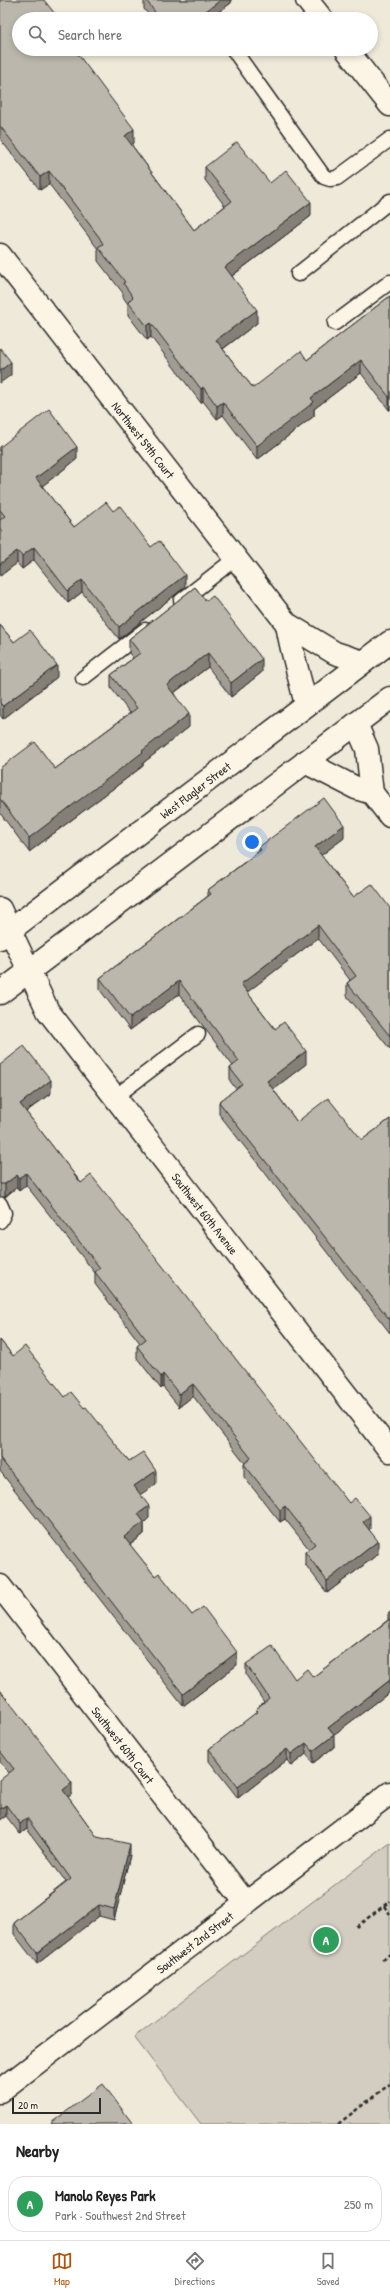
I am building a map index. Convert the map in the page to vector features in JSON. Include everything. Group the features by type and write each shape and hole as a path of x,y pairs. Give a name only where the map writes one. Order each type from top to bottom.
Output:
{"street":[{"path":"307,0 316,12"},
{"path":"352,56 390,105"},
{"name":"Northwest 59th Court","path":"0,256 287,624 335,653 363,662"},
{"path":"287,624 290,647 297,663 306,705"},
{"name":"West Flagler Street","path":"5,935 390,642"},
{"path":"0,993 390,698"},
{"path":"356,724 367,749 372,793 390,816"},
{"path":"306,762 356,788 372,793"},
{"name":"Southwest 60th Avenue","path":"0,909 5,935 28,971 48,1011 390,1451"},
{"name":"Southwest 60th Court","path":"0,1586 246,1903"},
{"name":"Southwest 2nd Street","path":"0,2091 390,1793"}],"lane":[{"path":"238,56 324,177 330,179 337,178 390,139"},
{"path":"298,274 390,201"},
{"path":"335,323 390,282"},
{"path":"170,610 236,558"},
{"path":"83,678 157,620"},
{"path":"115,1097 198,1034"},
{"path":"0,1204 4,1213 0,1221"}],"path":[{"path":"356,1927 390,1901"},
{"path":"384,1906 390,1914"},
{"path":"382,1960 390,1954"},
{"path":"338,2124 390,2084"}],"shaded area":[{"path":"390,1843 390,2124 201,2124 134,2037"}],"building":[{"path":"0,0 44,0 53,12 12,12 12,56 79,56 134,129 125,136 194,230 232,201 205,167 237,142 270,183 286,170 311,202 225,267 257,310 216,340 253,388 301,351 307,360 390,296 390,396 389,397 361,360 311,398 314,402 257,446 223,402 217,406 203,387 201,389 151,323 147,326 128,302 133,297 123,283 125,282 98,247 103,244 99,237 49,171 40,177 0,126"},
{"path":"146,0 221,0 205,12 155,12"},
{"path":"0,348 11,362 0,371"},
{"path":"49,409 77,447 36,478 74,527 106,502 113,511 120,506 151,547 159,541 185,575 119,627 82,580 68,591 34,547 22,556 17,551 0,564 0,533 3,531 0,528 0,520 5,516 0,510 0,447"},
{"path":"195,587 206,601 213,596 262,659 231,683 208,653 167,685 189,714 142,751 143,752 29,838 0,799 0,768 35,742 55,769 137,708 111,675 140,653 129,639"},
{"path":"0,625 14,642 30,630 57,665 3,706 0,703"},
{"path":"324,798 344,825 315,847 353,897 372,884 390,908 390,1036 347,983 356,976 318,925 241,984 275,1029 284,1022 306,1051 267,1081 297,1122 328,1098 362,1140 390,1119 390,1320 219,1102 242,1084 230,1068 239,1061 179,981 130,1018 100,978 211,894 208,890 261,850 259,847"},
{"path":"24,1046 51,1080 20,1104 81,1183 91,1175 349,1503 355,1498 370,1516 363,1522 378,1541 327,1581 305,1552 315,1544 285,1506 280,1510 244,1464 251,1458 193,1384 179,1394 163,1374 161,1377 137,1346 146,1339 95,1272 100,1268 26,1173 19,1178 17,1175 5,1184 0,1184 0,1065"},
{"path":"0,1340 13,1356 25,1346 65,1397 71,1392 84,1408 86,1407 129,1461 143,1452 156,1471 134,1486 149,1506 138,1514 144,1522 124,1537 155,1576 159,1573 192,1615 203,1607 237,1652 183,1694 0,1458"},
{"path":"390,1619 390,1680 328,1728 334,1735 313,1751 306,1743 291,1754 287,1749 238,1787 209,1749 258,1711 256,1709 269,1698 246,1664 272,1646 295,1679 307,1669 313,1677"},
{"path":"0,1690 72,1783 63,1790 97,1837 130,1844 114,1909 99,1905 37,1953 14,1923 71,1879 27,1818 20,1824 6,1805 0,1809 0,1780 14,1769 0,1751"},
{"path":"103,2084 133,2124 51,2123"}],"place":[{"name":"Manolo Reyes Park","path":"326,1940"}]}
